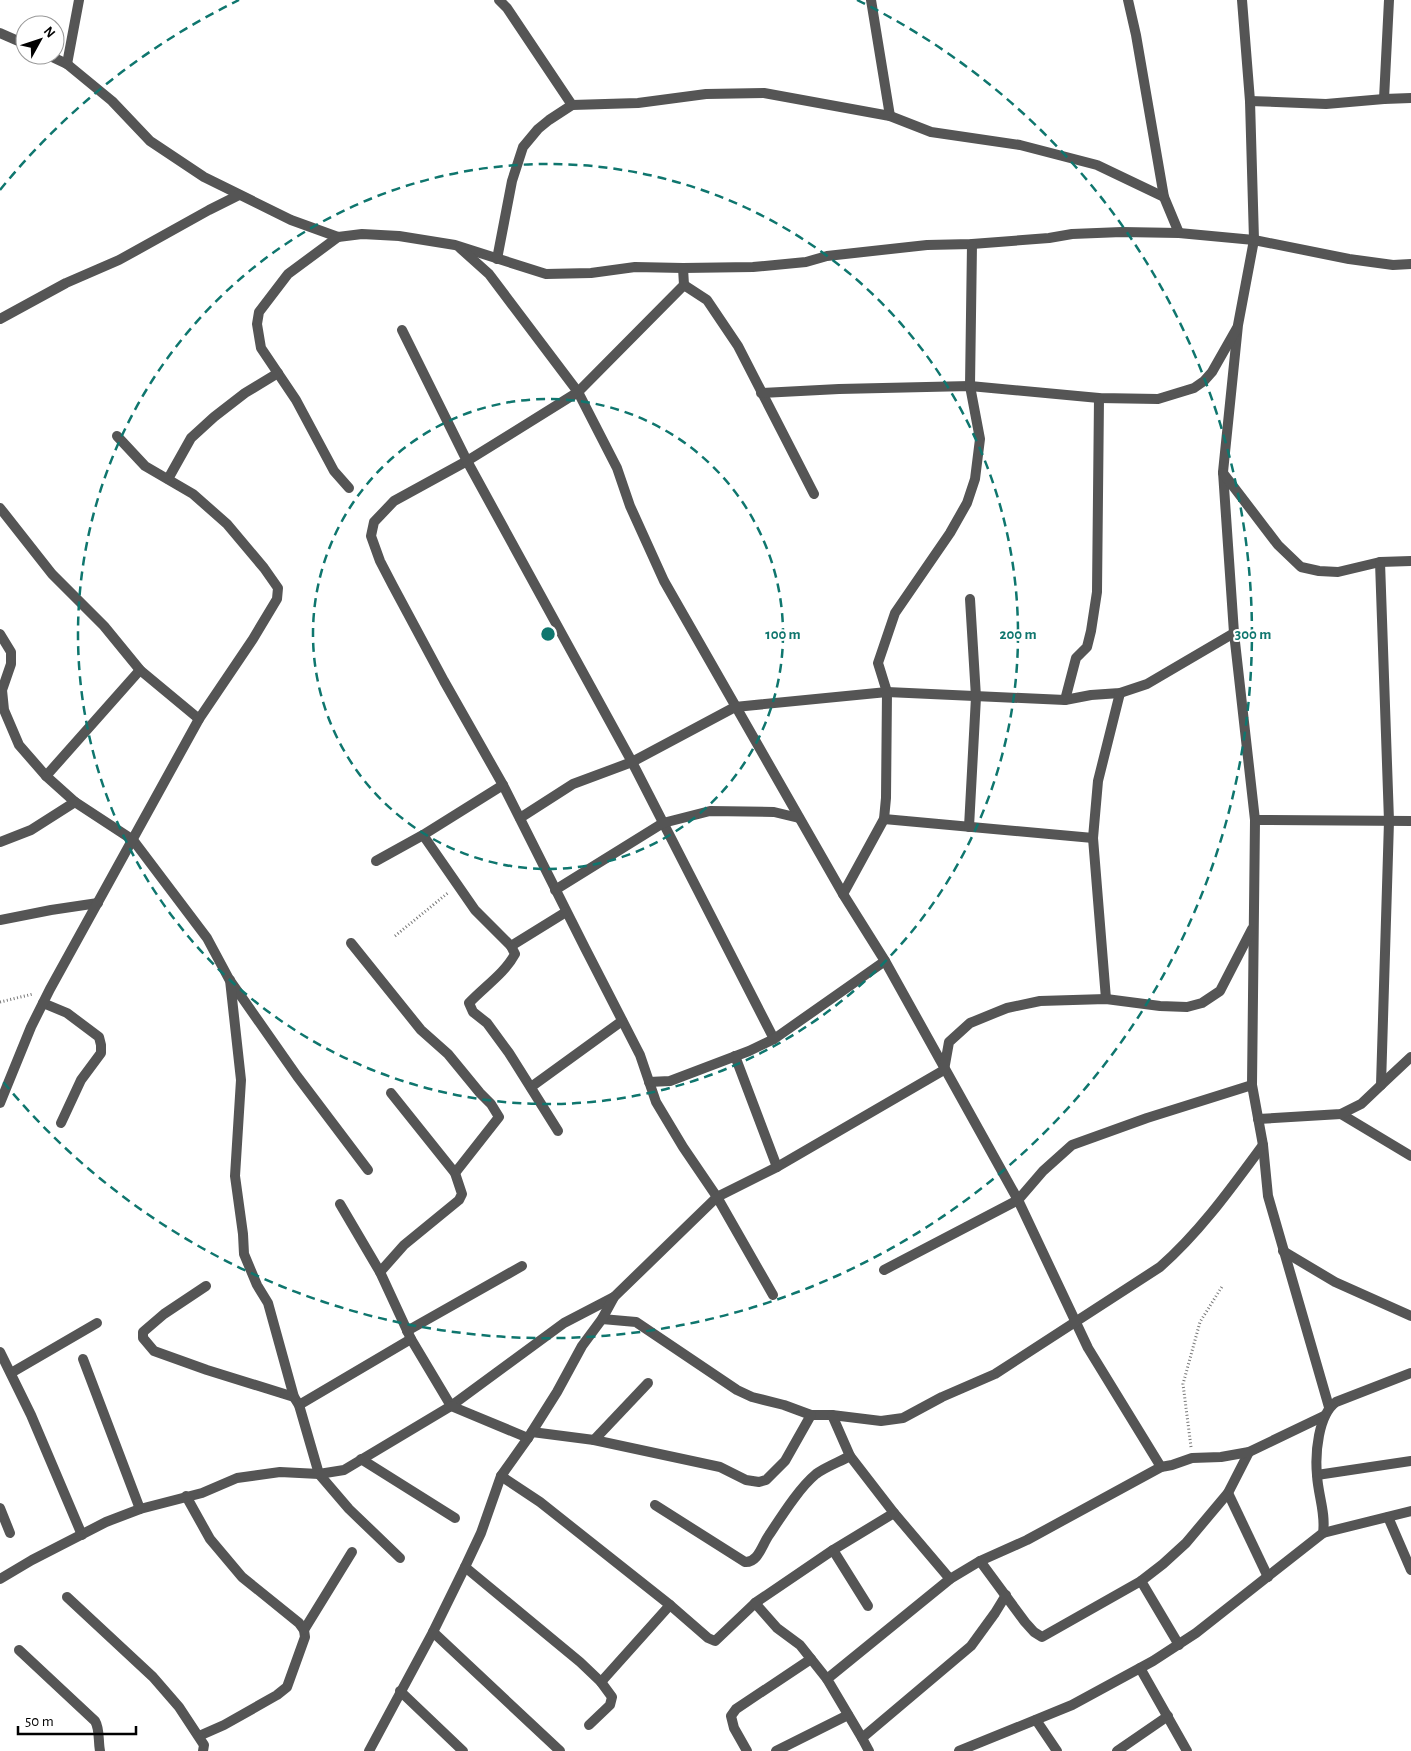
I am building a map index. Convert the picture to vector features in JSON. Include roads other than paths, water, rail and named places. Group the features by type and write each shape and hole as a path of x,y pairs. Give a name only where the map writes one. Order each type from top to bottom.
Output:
{"street":[{"path":"79,0 67,64 112,101 150,141 204,177 239,195 291,220 338,237 362,234 399,236 455,244 546,274 591,273 635,267 753,267 806,262 827,256 927,245 972,244 1048,238 1072,234 1122,232 1179,233 1254,240 1349,259 1393,265 1411,264"},
{"path":"499,0 507,8 572,105"},
{"path":"871,0 890,116"},
{"path":"1128,0 1136,35 1164,197 1179,233"},
{"path":"1242,0 1250,101 1254,240 1238,325 1223,472 1234,632 1255,820 1252,1084 1263,1145 1268,1196 1329,1407"},
{"path":"1384,99 1389,0"},
{"path":"0,33 15,40"},
{"path":"497,259 512,181 523,147 538,129 572,105 638,103 706,94 764,93 890,116 931,132 1020,145 1097,165 1164,197"},
{"path":"1250,101 1326,104 1411,98"},
{"path":"0,319 66,283 119,260 239,195"},
{"path":"338,237 288,274 259,312 257,324 261,348 296,400 334,472 348,488"},
{"path":"455,244 489,274 578,392 617,468 630,506 664,581 843,894 885,961 1018,1200 1088,1348 1161,1466"},
{"path":"843,894 884,819 886,798 887,692 878,663 895,613 950,533 967,503 974,479 980,439 970,386 972,244"},
{"path":"683,268 684,285 578,392 467,461 394,501 374,522 371,536 380,561 444,682 503,785 640,1055 656,1102 667,1122 717,1197 773,1295"},
{"path":"684,285 707,300 738,346 814,494"},
{"path":"761,393 970,386 1099,398 1158,399 1194,388 1204,380 1212,372 1238,325"},
{"path":"402,330 467,461 632,762 774,1039"},
{"path":"168,479 192,438 214,417 245,393 278,373"},
{"path":"1065,700 1076,658 1086,647 1091,631 1098,592 1099,398"},
{"path":"0,1103 50,989 199,720 253,639 277,599 278,588 264,568 227,524 192,494 145,466 117,436"},
{"path":"1223,472 1278,545 1301,567 1318,571 1338,572 1380,562 1411,561"},
{"path":"0,508 52,574 104,626 140,670 199,720"},
{"path":"1380,562 1389,821 1381,1085"},
{"path":"969,827 976,697 970,599"},
{"path":"520,818 573,784 632,762 735,707 887,692 1065,700 1091,695 1120,693 1147,684 1234,632"},
{"path":"0,634 11,652 12,664 2,690 4,710 19,745 46,776 75,802 133,840 207,938 230,979 297,1076 368,1170"},
{"path":"46,776 140,670"},
{"path":"1106,999 1093,838 1098,781 1120,693"},
{"path":"376,861 423,835 503,785"},
{"path":"0,842 31,830 75,802"},
{"path":"555,890 663,823 710,810 774,812 799,818"},
{"path":"884,819 1093,838"},
{"path":"1255,820 1411,821"},
{"path":"423,835 475,910 510,946 515,954 510,964 481,990 470,1003 473,1012 487,1023 509,1053 558,1131"},
{"path":"0,920 98,903"},
{"path":"510,946 566,912"},
{"path":"0,1579 32,1560 106,1522 140,1509 202,1493 237,1478 280,1472 319,1474 344,1470 451,1406 564,1323 614,1297 717,1197 777,1168 944,1070 949,1042 970,1023 1007,1008 1040,1000 1106,999 1160,1006 1187,1007 1202,1003 1220,991 1254,926"},
{"path":"351,943 421,1030 448,1054 480,1093 492,1104 499,1117 455,1173"},
{"path":"649,1082 670,1081 774,1039 885,961"},
{"path":"230,979 241,1080 235,1176 244,1254 257,1285 268,1303 319,1474 349,1509 400,1558"},
{"path":"43,1003 67,1013 99,1038 101,1045 101,1053 81,1080 61,1123"},
{"path":"531,1087 622,1021"},
{"path":"734,1056 777,1168"},
{"path":"1258,1119 1341,1114 1361,1104 1411,1057"},
{"path":"884,1270 1018,1200 1043,1171 1072,1145 1252,1084"},
{"path":"380,1272 404,1246 459,1200 462,1194 455,1173 390,1093"},
{"path":"1341,1114 1411,1156"},
{"path":"602,1319 636,1322 737,1390 767,1402 784,1405 811,1415 832,1414 881,1421 903,1418 942,1397 995,1374 1160,1267 1176,1252 1226,1195 1263,1145"},
{"path":"340,1204 380,1272 409,1335 451,1406 530,1435 594,1440 720,1467 746,1480 759,1482 766,1480 785,1461 811,1415"},
{"path":"1283,1251 1335,1282 1411,1316"},
{"path":"206,1286 164,1314 143,1332 143,1338 154,1350 296,1401 522,1266"},
{"path":"369,1751 433,1632 465,1567 481,1533 501,1476 530,1435 557,1392 582,1346 602,1319 614,1297"},
{"path":"10,1373 97,1323"},
{"path":"0,1352 31,1415 82,1535"},
{"path":"83,1359 140,1509"},
{"path":"1323,1533 1324,1522 1317,1475 1317,1450 1324,1416 1329,1407 1346,1398 1411,1374"},
{"path":"594,1440 648,1383"},
{"path":"832,1414 850,1456 894,1513 950,1578"},
{"path":"827,1679 950,1578 1027,1540 1161,1466 1172,1465 1192,1458 1221,1457 1249,1452 1324,1416"},
{"path":"980,1562 1026,1622 1042,1637 1141,1581 1186,1543 1228,1493 1249,1452"},
{"path":"655,1505 749,1563 758,1556 786,1510 816,1474 850,1456"},
{"path":"362,1459 455,1518"},
{"path":"1317,1475 1411,1461"},
{"path":"501,1476 540,1502 670,1605 708,1638 716,1641 755,1603 833,1550 894,1513"},
{"path":"1228,1493 1268,1577"},
{"path":"186,1496 210,1539 242,1577 299,1623 304,1630 305,1637 287,1687 269,1700 224,1725 199,1736"},
{"path":"0,1508 10,1533"},
{"path":"959,1751 1093,1695 1179,1645 1323,1533 1411,1512"},
{"path":"1388,1517 1411,1570"},
{"path":"833,1550 868,1606"},
{"path":"304,1630 352,1552"},
{"path":"465,1567 580,1662 601,1682 612,1697 610,1705 589,1726"},
{"path":"1141,1581 1179,1645"},
{"path":"862,1738 971,1646 1006,1595"},
{"path":"67,1597 153,1677 179,1707 199,1736 204,1744 203,1751"},
{"path":"755,1603 777,1628 800,1645 827,1679 869,1751"},
{"path":"601,1682 670,1605"},
{"path":"433,1632 560,1751"},
{"path":"19,1650 96,1721 99,1727 100,1751"},
{"path":"747,1751 734,1728 732,1716 736,1709 811,1659"},
{"path":"1140,1668 1187,1751"},
{"path":"400,1691 463,1751"},
{"path":"776,1751 848,1715"},
{"path":"1117,1751 1168,1716"},
{"path":"1036,1720 1057,1751"}]}
